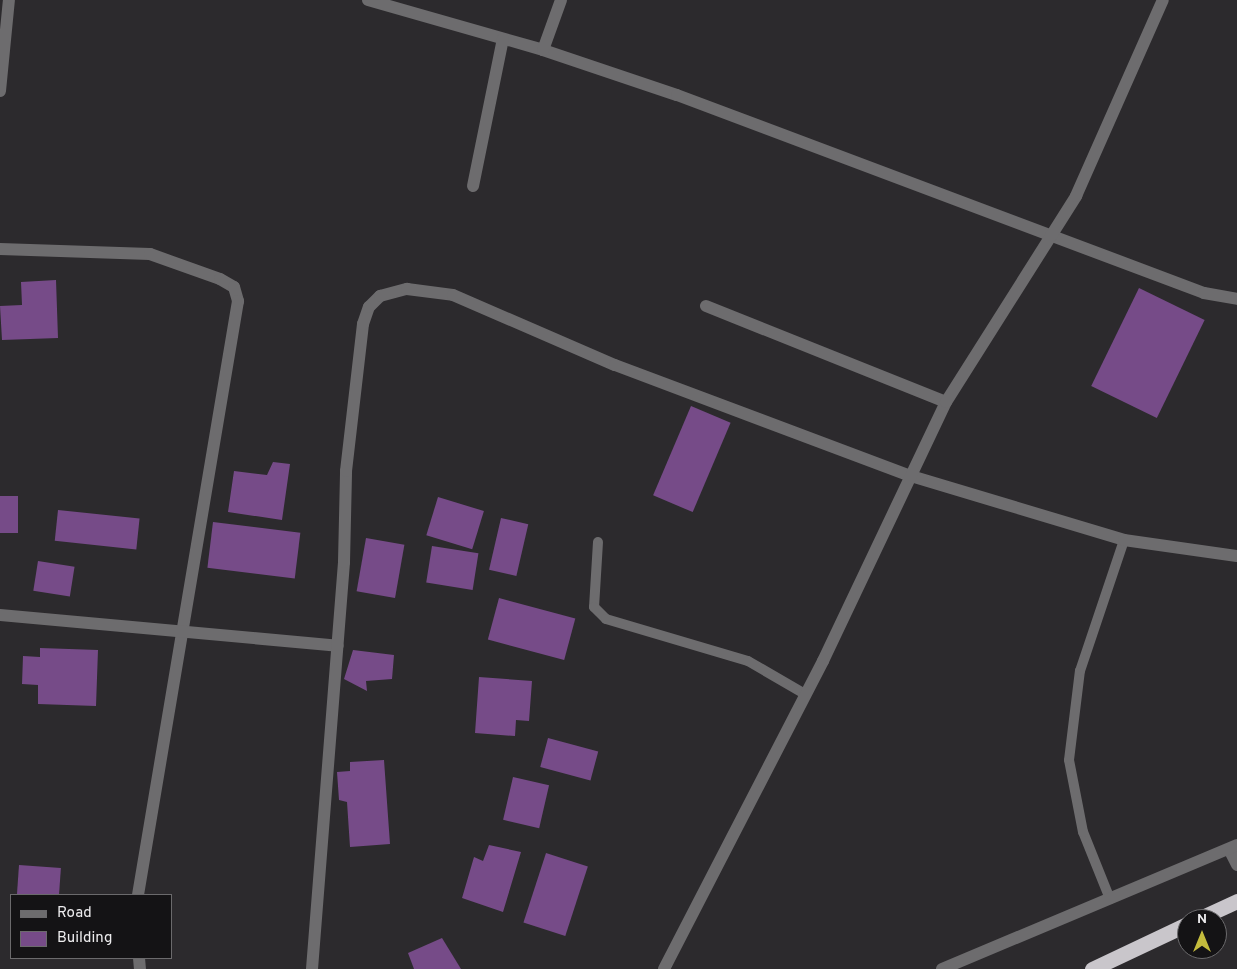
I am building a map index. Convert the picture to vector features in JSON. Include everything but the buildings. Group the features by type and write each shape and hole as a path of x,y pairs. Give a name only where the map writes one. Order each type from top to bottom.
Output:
{"highway":[{"path":"1220,909 1237,901"},
{"path":"1092,969 1177,929"}],"street":[{"path":"0,91 9,0"},
{"path":"368,0 543,50 1053,236 1204,294 1237,299"},
{"path":"543,50 561,0"},
{"path":"664,969 805,694 946,402 1053,236 1080,187 1163,0"},
{"path":"473,186 503,39"},
{"path":"0,249 150,254 234,287 238,316 181,632 138,894"},
{"path":"312,969 338,646 346,470 363,324 369,307 380,296 407,289 452,295 615,365 911,476 1124,540 1237,556"},
{"path":"706,306 946,402"},
{"path":"0,615 338,646"},
{"path":"942,969 1233,847 1237,865"}],"lane":[{"path":"1110,899 1083,832 1069,760 1080,671 1124,540"},
{"path":"598,542 594,607 606,619 748,661 805,694"}]}
